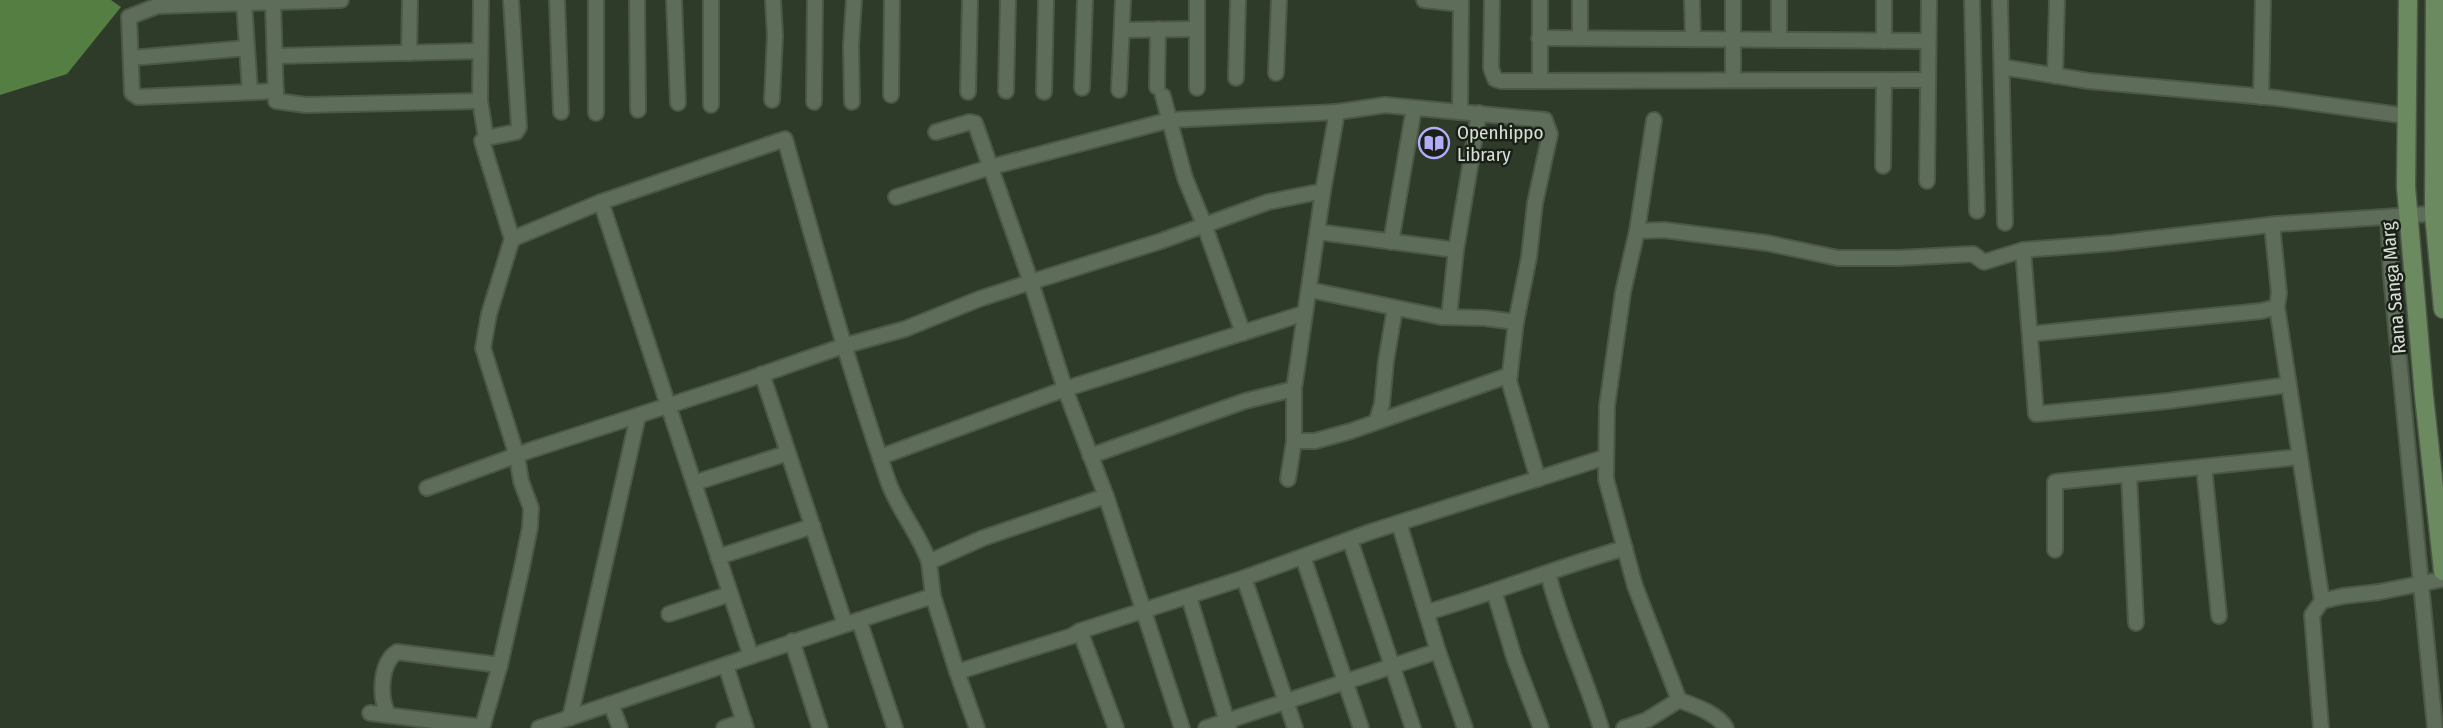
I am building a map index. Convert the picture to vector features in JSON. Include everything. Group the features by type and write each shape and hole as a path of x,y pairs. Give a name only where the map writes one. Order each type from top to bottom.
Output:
{"main road":[{"name":"Rana Sanga Marg","path":"2407,0 2406,187 2424,396 2443,571"},
{"path":"2435,0 2443,309"}],"street":[{"path":"276,91 138,97 132,93 129,17 157,6 341,0"},
{"path":"410,0 410,53"},
{"path":"481,0 480,101 486,138"},
{"path":"370,713 482,728 500,665 530,527 531,508 483,348 489,314 512,239 481,141 516,132 519,127 511,0"},
{"path":"557,0 561,112"},
{"path":"596,0 596,113"},
{"path":"636,0 638,110"},
{"path":"674,0 678,103"},
{"path":"710,0 711,105"},
{"path":"772,100 774,0"},
{"path":"814,102 815,0"},
{"path":"852,102 851,45 854,0"},
{"path":"891,95 892,0"},
{"path":"968,92 970,0"},
{"path":"1006,91 1008,0"},
{"path":"1044,92 1046,0"},
{"path":"1082,88 1085,0"},
{"path":"1119,90 1123,0"},
{"path":"1197,0 1197,88"},
{"path":"1236,78 1238,0"},
{"path":"1276,73 1279,0"},
{"path":"1427,0 1461,2 1460,112"},
{"path":"1492,0 1491,68 1495,79 1501,81 1928,80"},
{"path":"1540,0 1540,80"},
{"path":"1580,0 1580,38"},
{"path":"1692,0 1693,39"},
{"path":"1733,0 1733,80"},
{"path":"1779,0 1779,40"},
{"path":"1884,0 1884,41"},
{"path":"1927,181 1929,0"},
{"path":"1972,0 1978,211"},
{"path":"2000,0 2005,223"},
{"path":"2055,76 2057,0"},
{"path":"2261,97 2263,0"},
{"path":"244,2 250,92"},
{"path":"273,2 276,101 306,104 480,101"},
{"path":"1158,29 1160,91 1185,178 1242,333"},
{"path":"1122,30 1197,29"},
{"path":"1539,38 1928,41"},
{"path":"131,58 247,48"},
{"path":"275,56 479,51"},
{"path":"2002,67 2055,76 2261,97 2407,116"},
{"path":"1884,80 1884,166"},
{"path":"895,197 990,167 1170,120 1337,112 1385,104 1545,120 1550,134 1535,202 1510,375 1514,400 1538,479"},
{"path":"1391,242 1414,108"},
{"path":"1288,479 1294,441 1294,389 1337,112"},
{"path":"1449,317 1456,250 1479,113"},
{"path":"1654,120 1637,231 1623,292 1606,407 1606,479 1635,586 1679,700 1722,721 1726,728"},
{"path":"936,132 970,121 975,123 1065,388 1106,496 1182,728"},
{"path":"512,239 601,202 785,139 844,346 880,457 902,513 922,542 929,562 933,596 977,728"},
{"path":"427,488 844,346 905,329 979,299 1161,241 1268,202 1323,191"},
{"path":"601,202 751,656"},
{"path":"1637,231 1664,230 1767,243 1838,258 1973,254 1984,262 2024,250 2272,225 2439,214"},
{"path":"2388,217 2392,288 2410,452 2417,551 2423,583 2435,728"},
{"path":"2272,225 2279,293 2277,307 2322,601"},
{"path":"1318,232 1456,250"},
{"path":"2024,250 2036,414 2168,401 2288,384"},
{"path":"1310,290 1449,317 1516,322"},
{"path":"2030,334 2260,311 2277,307"},
{"path":"1377,420 1382,404 1395,308"},
{"path":"880,457 1065,388 1305,313"},
{"path":"762,374 813,526 895,728"},
{"path":"1294,441 1315,441 1351,431 1510,375"},
{"path":"1090,457 1245,401 1294,389"},
{"path":"570,718 638,416"},
{"path":"694,483 788,453"},
{"path":"957,672 1189,597 1399,523 1606,457"},
{"path":"2055,550 2055,482 2300,457"},
{"path":"2204,467 2219,616"},
{"path":"2129,475 2136,624"},
{"path":"929,562 983,538 1106,496"},
{"path":"1399,523 1438,651 1465,728"},
{"path":"718,556 813,526"},
{"path":"1350,540 1413,728"},
{"path":"1427,612 1625,548"},
{"path":"1303,557 1361,728"},
{"path":"1548,573 1558,613 1586,678 1601,728"},
{"path":"1244,578 1295,728"},
{"path":"2320,728 2312,615 2322,601 2379,593 2443,579"},
{"path":"1494,591 1514,657 1541,728"},
{"path":"669,614 730,594"},
{"path":"547,727 792,641 933,596"},
{"path":"1189,597 1227,724"},
{"path":"1080,631 1116,728"},
{"path":"792,641 820,728"},
{"path":"1206,728 1227,724 1285,701 1438,651"},
{"path":"388,714 383,704 382,686 392,656 397,652 500,665"},
{"path":"724,728 745,725 726,666"},
{"path":"1624,728 1647,720 1679,700"},
{"path":"611,704 620,728"}],"shaded area":[{"path":"0,0 111,0 121,7 67,74 0,95"}],"place":[{"name":"Openhippo Library","path":"1434,143"}]}
